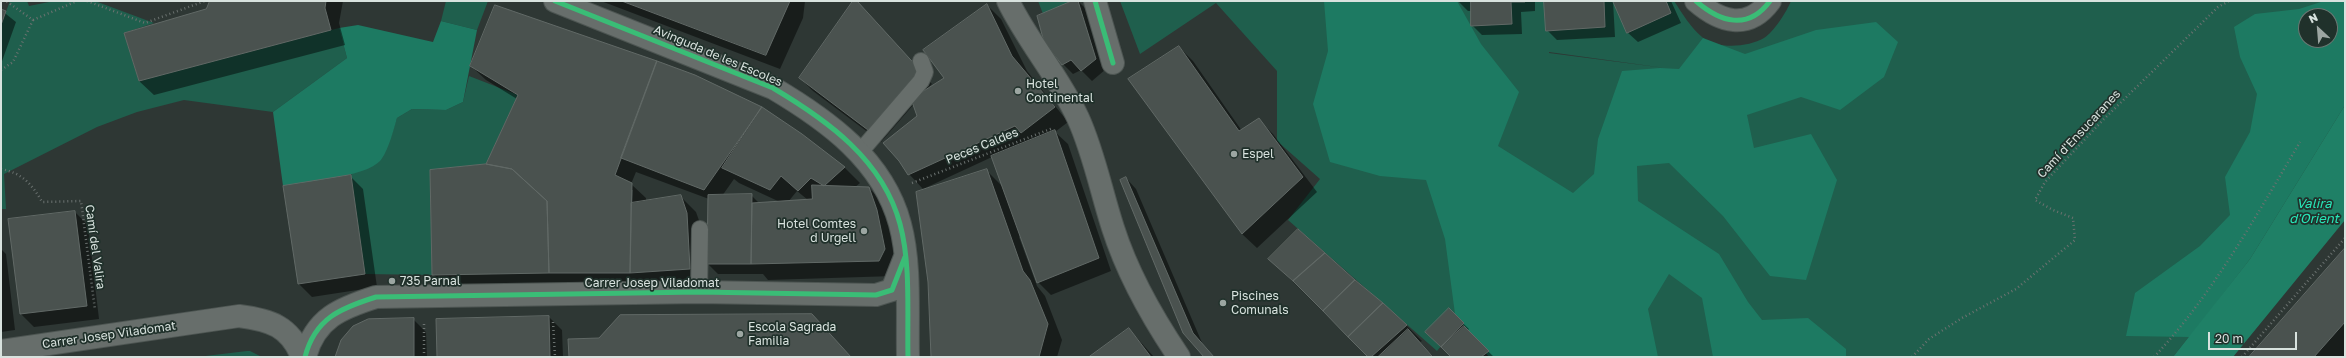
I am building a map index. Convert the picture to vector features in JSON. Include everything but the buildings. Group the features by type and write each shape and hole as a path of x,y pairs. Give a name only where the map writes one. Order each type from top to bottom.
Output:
{"street":[{"name":"Avinguda de les Escoles","path":"555,1 773,88 802,105 860,152 872,165 890,194 900,224 905,257 908,357"},
{"path":"1008,1 1020,25 1059,83 1078,118 1089,145 1113,228 1130,272 1152,318 1179,357"},
{"path":"1096,1 1113,63"},
{"path":"1696,1 1707,11 1720,18 1734,21 1750,18 1763,11 1770,1"},
{"name":"Carrer Josep Viladomat","path":"305,357 310,340 325,320 346,306 376,297 699,292 876,295 892,290 905,257"},
{"name":"Carrer Josep Viladomat","path":"1,351 239,316 265,319 280,327 297,343 302,357"}],"lane":[{"path":"860,152 921,81 925,72 920,61"},
{"path":"699,292 700,229"}],"path":[{"path":"6,1 33,20"},
{"path":"1,70 14,62 33,20 77,1"},
{"path":"87,1 145,23 205,1"},
{"path":"2154,357 2172,338 2239,244 2300,142"},
{"path":"2242,357 2345,238"},
{"path":"553,319 555,357"},
{"path":"423,335 424,357"}],"shaded area":[{"path":"10,1 27,1 29,6 54,1 95,1 154,23 124,33 139,81 339,28 347,58 273,112 184,100 137,112 97,127 4,174 6,209 1,209 1,25"},
{"path":"446,1 488,1 477,30 441,21"},
{"path":"1038,1 1072,1 1043,14"},
{"path":"1120,1 1674,1 1690,25 1702,37 1716,44 1733,46 1757,41 1768,35 1780,21 1791,1 2345,1 2345,105 2250,259 2173,357 1489,357 1480,342 1460,323 1437,351 1288,220 1320,179 1277,141 1277,71 1216,3 1140,54","holes":["1549,52 1665,68 1549,53"]},
{"path":"1324,1 1457,1 1481,44 1519,92 1498,146 1573,193 1594,174 1598,139 1622,71 1660,68 1679,69 1703,38 1745,54 1816,30 1876,22 1898,42 1884,77 1840,110 1801,97 1747,115 1754,148 1811,134 1837,180 1806,280 1770,276 1723,216 1669,163 1637,166 1638,201 1719,254 1748,302 1762,320 1808,318 1846,349 1846,357 1713,357 1702,298 1669,274 1648,309 1658,357 1489,357 1455,314 1445,239 1426,180 1380,176 1330,162 1313,104 1328,51"},
{"path":"2324,1 2345,1 2345,105 2250,259 2190,337 2126,336 2135,293 2200,246 2230,215 2225,177 2250,132 2257,94 2240,57 2234,27 2255,14 2298,9 2298,48 2338,48 2338,8 2302,8"},
{"path":"441,21 477,30 463,102 446,110 412,109 397,118 386,152 380,161 372,167 349,175 283,186 273,112 347,58 339,28 358,25 433,42"},
{"path":"469,76 518,95 486,164 430,170 432,275 365,274 351,175 391,137 397,118 412,109 446,110 463,102"},
{"path":"247,351 262,357 197,357"}],"water":[{"name":"Valira d'Orient","path":"2345,105 2345,220 2233,357 2173,357 2250,259"}],"cycle path":[{"path":"555,1 773,88 793,100 832,128 867,161 881,180 892,201 900,224 906,256 908,290 908,357"},
{"path":"1095,1 1113,63"},
{"path":"1696,1 1715,14 1734,20 1743,20 1753,17 1770,1"},
{"path":"305,357 309,344 315,333 331,316 376,297 699,292 876,295 892,290 905,257"}],"place":[{"name":"Hotel Continental","path":"1018,91"},
{"name":"Espel","path":"1234,154"},
{"name":"Hotel Comtes d Urgell","path":"864,231"},
{"name":"735 Parnal","path":"392,281"},
{"name":"Piscines Comunals","path":"1223,303"},
{"name":"Escola Sagrada Familia","path":"740,334"}]}
